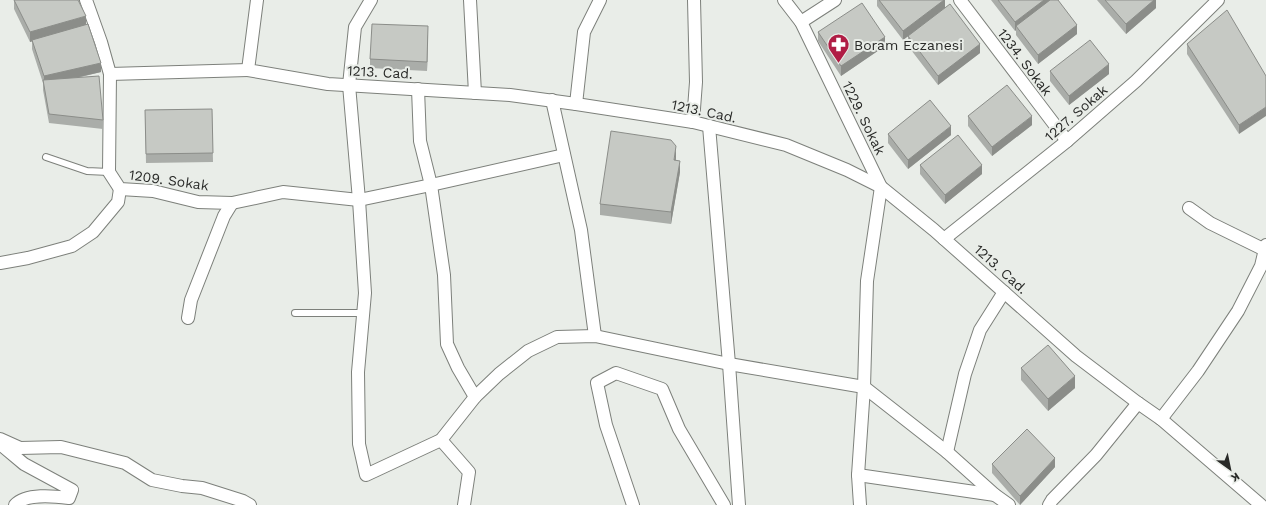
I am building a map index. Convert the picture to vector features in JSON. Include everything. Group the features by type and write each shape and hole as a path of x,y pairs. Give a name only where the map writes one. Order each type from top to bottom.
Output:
{"street":[{"name":"1209. Sokak","path":"86,0 101,42 110,74 110,172 120,189 153,191 198,202 232,203 283,192 360,200 564,155"},
{"path":"248,70 257,0"},
{"path":"371,0 355,27 349,85 360,200 365,293 358,372 359,444 366,475 441,440 475,397 499,374 528,351 557,337 595,336 729,364 864,387 947,452 995,495 1009,505"},
{"path":"470,0 475,93"},
{"path":"576,104 584,32 600,0"},
{"path":"693,122 696,82 694,0"},
{"name":"1229. Sokak","path":"784,0 801,22 881,187"},
{"path":"801,22 835,0"},
{"name":"1234. Sokak","path":"960,0 1067,141"},
{"name":"1227. Sokak","path":"944,239 1067,141 1136,80 1218,0"},
{"name":"1213. Cad.","path":"110,74 248,70 328,84 510,95 693,122 786,145 847,170 881,187 944,239 1076,356 1161,420 1261,505"},
{"path":"418,89 420,142 431,185 444,275 447,344 458,368 475,397"},
{"path":"552,100 580,230 595,336"},
{"path":"708,126 729,364 739,505"},
{"path":"860,505 858,475 864,387 867,282 881,187"},
{"path":"0,263 28,258 72,246 93,232 118,202 120,189"},
{"path":"188,318 191,300 224,216 232,203"},
{"path":"1161,420 1198,371 1238,311 1261,266 1265,248 1210,222 1189,208"},
{"path":"947,452 965,374 980,330 1004,292"},
{"path":"632,505 606,425 597,383 616,373 662,389 679,429 724,505"},
{"path":"1049,505 1052,500 1096,455 1138,403"},
{"path":"0,439 20,448 62,447 125,463 152,480 202,488 243,501 250,505"},
{"path":"441,440 469,472 464,505"},
{"path":"0,444 24,464 72,490 69,498 54,496 31,497 19,501 15,505"},
{"path":"858,475 995,495"}],"lane":[{"path":"46,157 86,170 110,172"},
{"path":"295,313 363,313"}],"building":[{"path":"14,0 78,0 86,16 30,32"},
{"path":"879,0 944,0 903,31"},
{"path":"998,0 1044,0 1015,22"},
{"path":"1050,0 1058,0 1077,25 1038,55 1016,26"},
{"path":"1105,0 1154,0 1126,24"},
{"path":"862,3 885,37 841,66 818,32"},
{"path":"950,4 980,44 938,76 908,36"},
{"path":"1227,10 1266,76 1266,107 1239,125 1187,44"},
{"path":"88,24 101,63 44,76 32,40"},
{"path":"372,24 428,26 427,62 370,59"},
{"path":"1090,40 1109,64 1069,96 1050,71"},
{"path":"99,76 103,120 49,114 43,80"},
{"path":"1007,85 1032,116 992,147 968,116"},
{"path":"930,100 951,126 908,160 888,134"},
{"path":"212,109 213,153 146,154 145,110"},
{"path":"611,131 671,140 676,146 674,160 680,161 671,212 600,204"},
{"path":"958,135 982,165 945,195 920,165"},
{"path":"1048,345 1075,376 1048,399 1021,368"},
{"path":"1027,429 1055,458 1020,496 992,464"}],"place":[{"name":"Boram Eczanesi","path":"839,64"}]}
